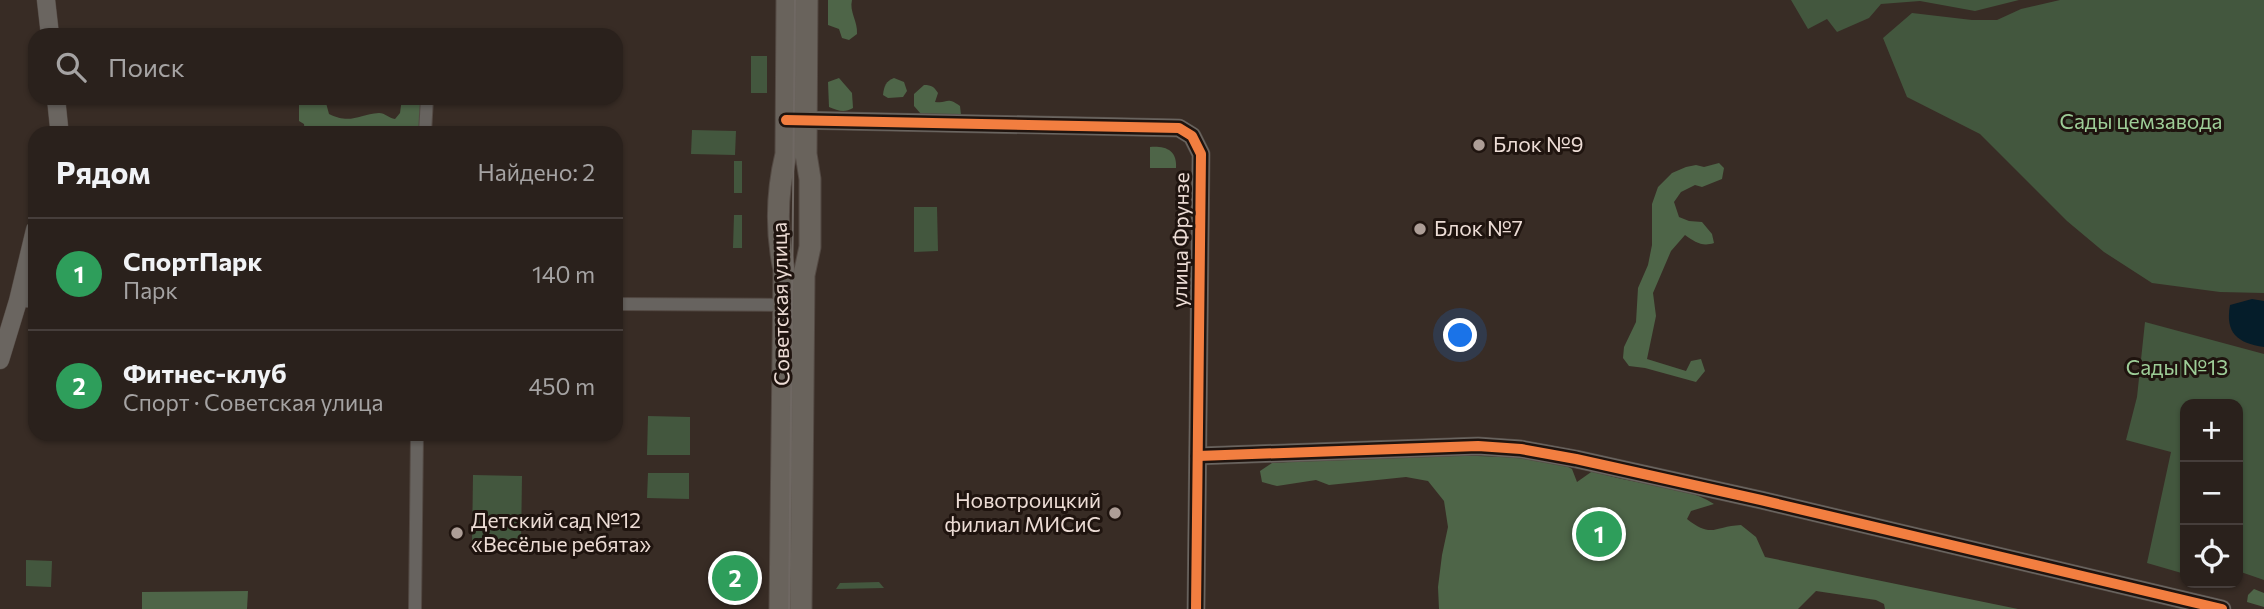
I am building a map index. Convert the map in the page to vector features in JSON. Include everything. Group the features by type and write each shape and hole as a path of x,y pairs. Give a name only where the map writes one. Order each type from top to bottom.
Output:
{"main road":[{"name":"Советская улица","path":"780,609 794,306 810,247 810,179 796,120 787,0"},
{"name":"Советская улица","path":"801,609 794,306 780,247 780,179 796,120 807,0"}],"street":[{"path":"46,0 49,28"},
{"path":"57,105 59,126"},
{"path":"425,126 427,105"},
{"name":"улица Фрунзе","path":"796,120 1179,128 1192,136 1201,154 1196,609"},
{"path":"0,360 27,301"},
{"path":"623,304 794,306"},
{"path":"415,609 417,441"},
{"path":"1198,456 1478,446 1521,449 1761,500 2222,609"}],"green space":[{"path":"828,0 852,0 857,34 849,40 842,38 839,29 828,25"},
{"path":"1791,0 2019,0 1975,11 1920,1 1881,4 1869,18 1837,32 1827,19 1808,29"},
{"name":"Сады цемзавода","path":"2060,0 2264,0 2264,293 2220,292 2152,283 2104,252 2067,221 1980,134 1907,97 1883,38 1912,13 1997,20 2021,9"},
{"path":"751,56 767,56 767,93 751,93"},
{"path":"839,78 852,93 853,108 847,111 829,107 828,82"},
{"path":"894,78 904,82 907,91 903,97 888,98 883,95 886,84"},
{"path":"924,85 929,85 938,93 935,102 949,101 960,106 961,115 921,114 914,106 914,94"},
{"path":"299,105 327,105 329,114 343,119 379,113 395,119 400,113 401,105 422,105 421,126 304,126 299,121"},
{"path":"692,130 736,131 735,155 691,154"},
{"path":"1150,147 1169,150 1175,157 1176,168 1150,168"},
{"path":"734,161 742,161 742,193 734,193"},
{"path":"1719,163 1724,168 1722,179 1702,187 1695,185 1681,192 1674,202 1679,217 1702,222 1712,234 1714,243 1699,243 1685,235 1671,251 1653,293 1656,316 1647,359 1686,371 1691,361 1701,359 1705,371 1696,382 1629,366 1623,358 1624,347 1636,322 1638,288 1648,265 1652,245 1652,204 1658,187 1672,173 1686,167 1704,167"},
{"path":"914,207 937,207 938,251 914,252"},
{"path":"734,215 742,215 742,248 733,248"},
{"name":"Сады №13","path":"2145,322 2264,354 2264,580 2243,573 2243,399 2180,399 2180,573 2147,563 2171,452 2126,440 2137,397"},
{"path":"648,416 690,417 690,455 647,455"},
{"path":"1413,454 1538,458 1559,462 1572,469 1577,482 1594,470 1623,479 1686,491 1714,504 1691,511 1687,519 1708,530 1741,525 1756,537 1765,557 2018,609 1885,609 1884,604 1876,600 1816,591 1798,609 1439,609 1438,587 1448,527 1444,501 1428,481 1406,477 1329,485 1316,480 1277,486 1262,482 1260,471 1272,463"},
{"path":"648,473 689,473 689,499 647,498"},
{"path":"473,475 522,476 521,546 472,545"},
{"path":"26,560 52,561 51,587 26,586"},
{"path":"879,582 884,588 836,589 840,583"},
{"path":"2254,589 2264,593 2264,607 2247,602 2248,595"},
{"path":"248,591 247,609 142,609 142,592"}],"water":[{"path":"2252,299 2264,301 2264,347 2240,339 2231,330 2229,323 2230,305"}],"tram line":[{"path":"789,609 795,0"}],"cycle path":[{"path":"786,120 1179,128 1192,136 1201,154 1196,609"},
{"path":"1198,456 1478,446 1521,449 1761,500 2222,609"}],"place":[{"name":"Блок №9","path":"1479,145"},
{"name":"Блок №7","path":"1420,229"},
{"name":"Новотроицкий филиал МИСиС","path":"1115,513"},
{"name":"Детский сад №12 «Весёлые ребята»","path":"457,533"},
{"name":"СпортПарк","path":"1599,534"},
{"name":"Фитнес-клуб","path":"735,578"}]}
